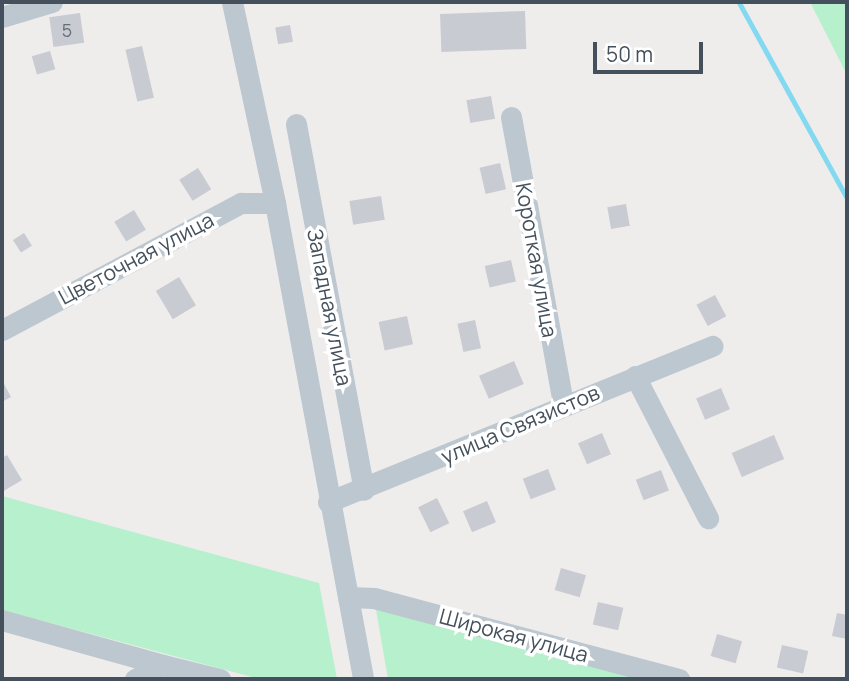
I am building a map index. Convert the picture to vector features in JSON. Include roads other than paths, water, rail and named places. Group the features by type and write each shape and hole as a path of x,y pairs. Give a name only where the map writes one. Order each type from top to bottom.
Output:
{"street":[{"path":"2,17 52,2"},
{"path":"232,2 275,203 328,502 363,679"},
{"name":"Короткая улица","path":"511,117 563,404"},
{"name":"Западная улица","path":"296,124 364,491"},
{"name":"Цветочная улица","path":"2,330 241,203 275,203"},
{"name":"улица Связистов","path":"328,502 364,491 563,404 713,346"},
{"path":"635,376 708,517"},
{"name":"Широкая улица","path":"348,597 374,598 679,679"},
{"path":"2,620 220,679"},
{"path":"135,679 163,665"}],"waterway":[{"path":"739,2 847,198"}]}
